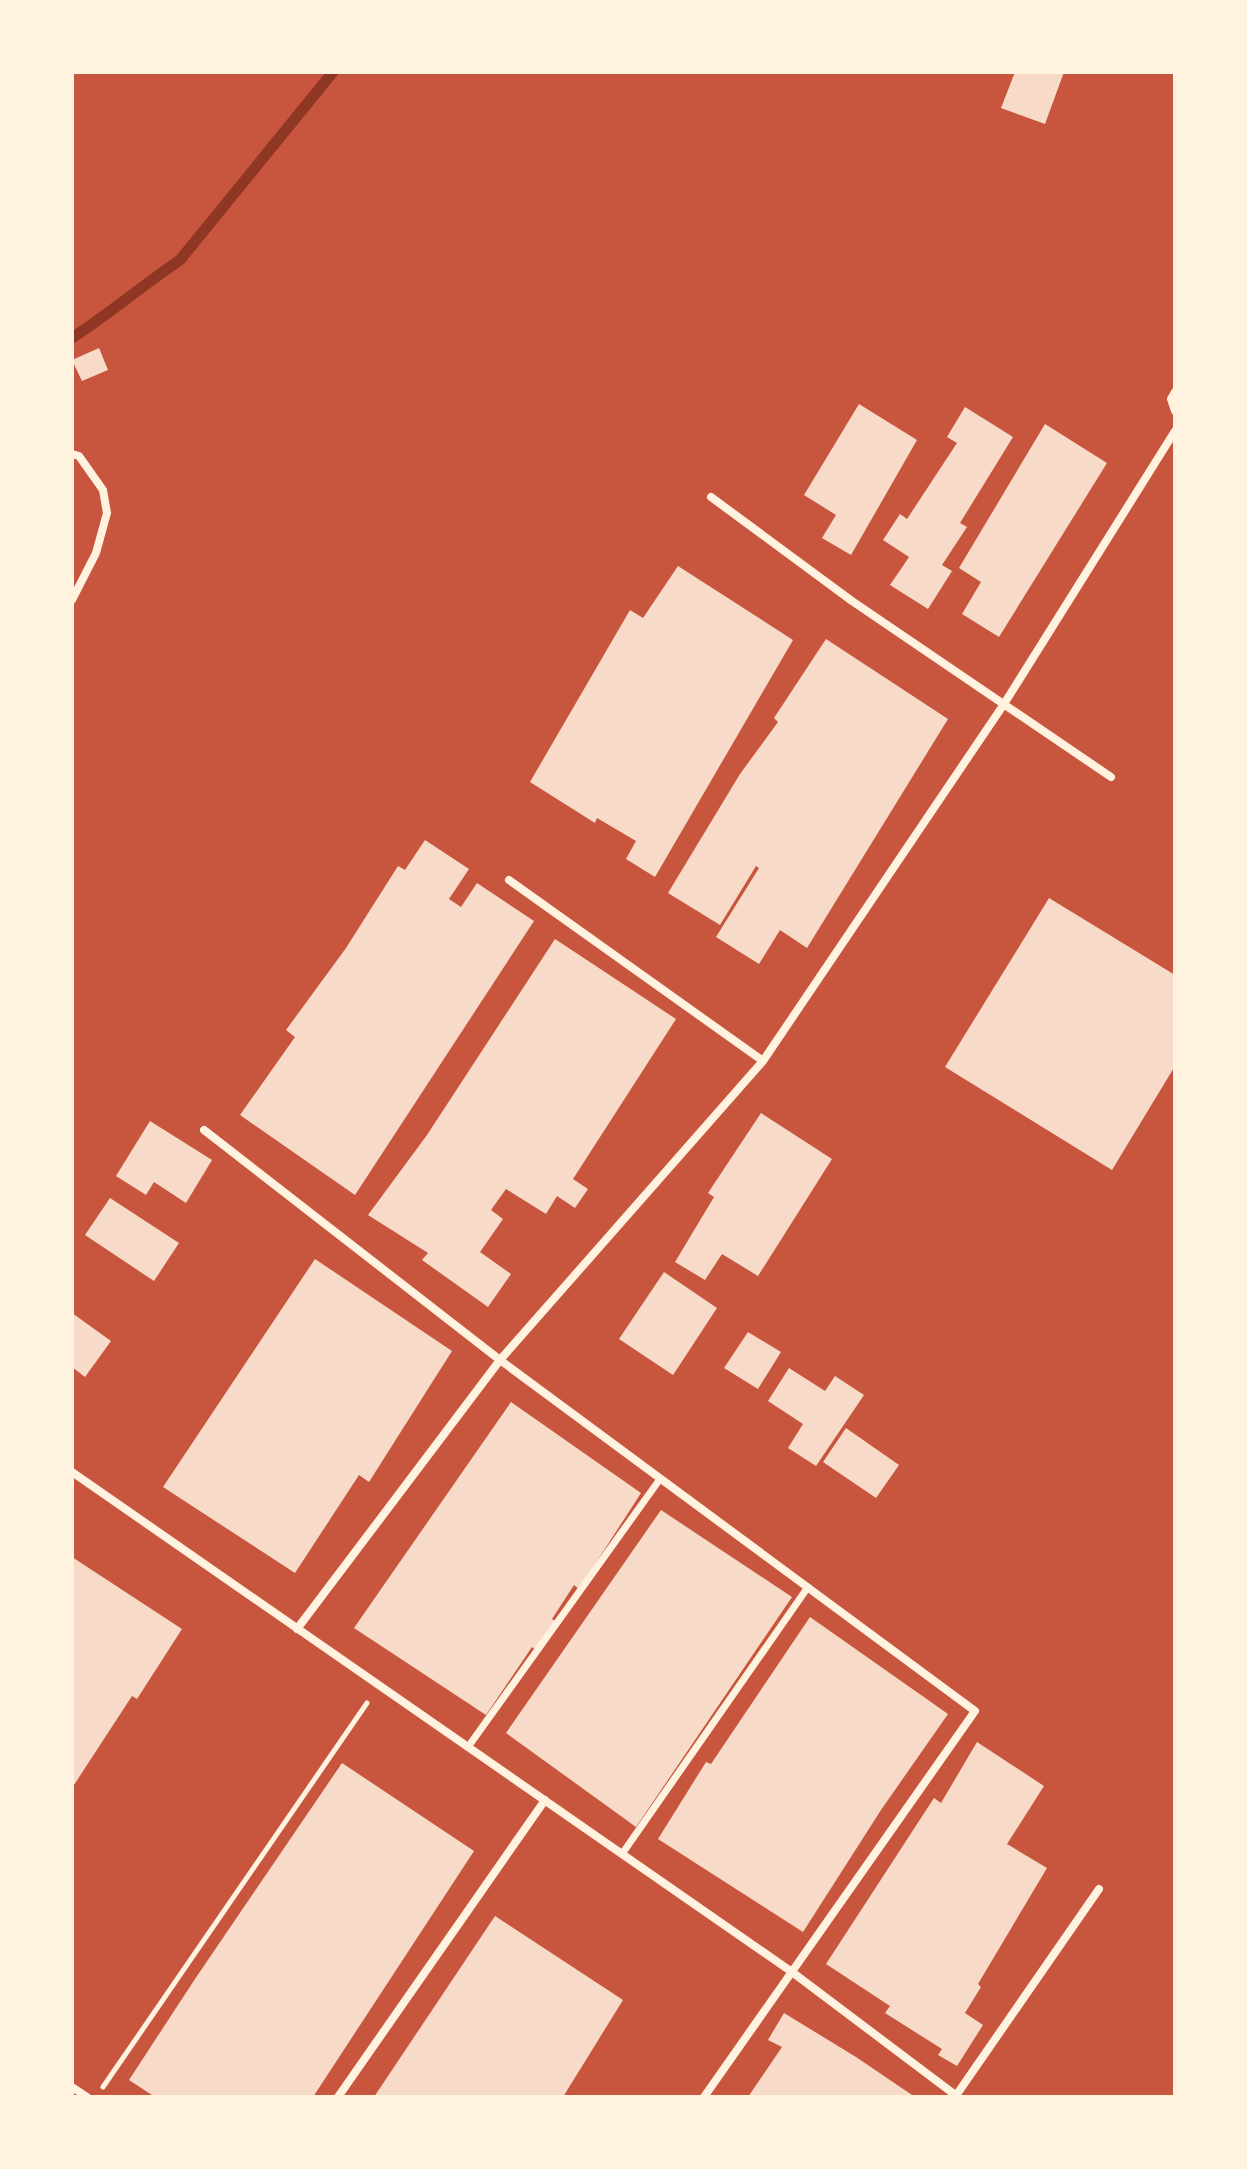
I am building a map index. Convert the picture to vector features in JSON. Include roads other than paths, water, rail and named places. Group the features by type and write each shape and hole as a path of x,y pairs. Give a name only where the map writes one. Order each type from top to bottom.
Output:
{"street":[{"path":"1175,392 1171,399 1175,411"},
{"path":"297,1629 500,1360 763,1061 1004,704 1175,431"},
{"path":"72,454 79,456 103,490 107,513 96,553 72,600"},
{"path":"711,497 852,601 1111,777"},
{"path":"509,880 763,1061"},
{"path":"204,1130 500,1360 975,1711 704,2097"},
{"path":"72,1472 792,1972 956,2096 1099,1889"},
{"path":"468,1747 660,1479"},
{"path":"622,1854 808,1587"},
{"path":"338,2097 545,1800"},
{"path":"72,2087 87,2097"}],"waterway":[{"path":"72,338 180,260 333,72"}]}
